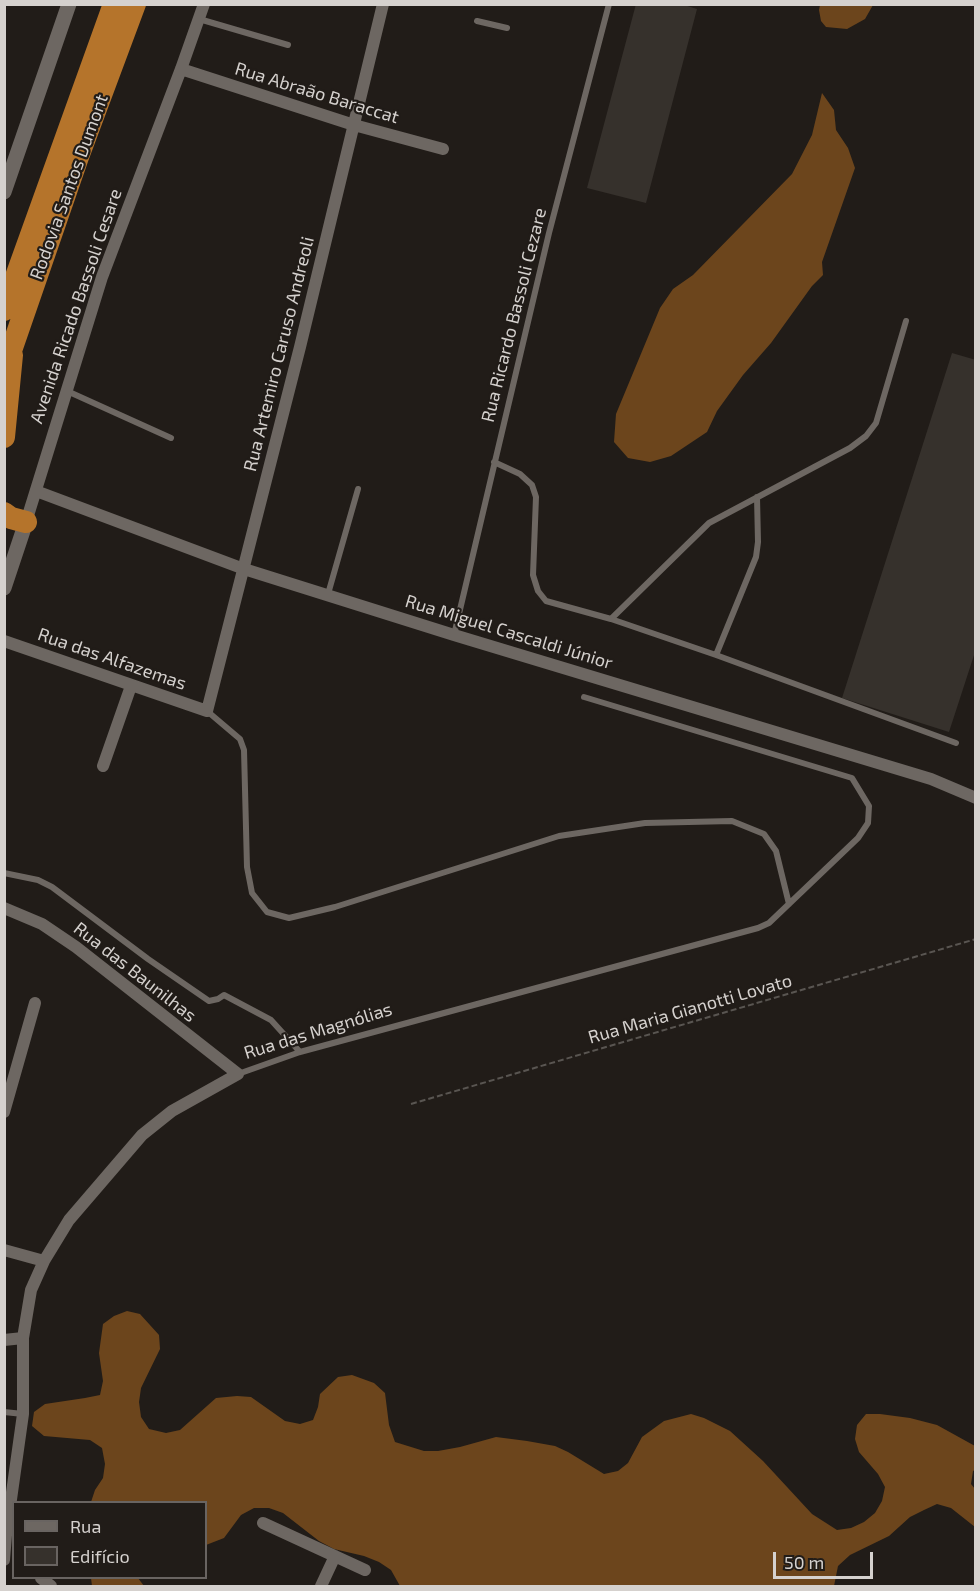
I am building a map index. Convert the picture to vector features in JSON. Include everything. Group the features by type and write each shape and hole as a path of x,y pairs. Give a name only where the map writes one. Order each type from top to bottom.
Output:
{"highway":[{"name":"Rodovia Santos Dumont","path":"4,310 114,4"},
{"name":"Rodovia Santos Dumont","path":"4,371 78,157 135,4"},
{"path":"4,437 12,349"},
{"path":"4,513 11,518 26,522"}],"street":[{"path":"4,192 69,4"},
{"name":"Avenida Ricado Bassoli Cesare","path":"4,588 102,277 204,4"},
{"name":"Rua Artemiro Caruso Andreoli","path":"207,711 383,4"},
{"name":"Rua Abraão Baraccat","path":"181,69 354,125 443,149"},
{"name":"Rua Miguel Cascaldi Júnior","path":"36,492 244,569 931,779 975,798"},
{"name":"Rua das Alfazemas","path":"4,641 207,711"},
{"path":"103,766 131,686"},
{"name":"Rua das Baunilhas","path":"4,908 42,924 76,947 238,1074"},
{"path":"4,1112 34,1003"},
{"name":"Rua das Magnólias","path":"12,1501 23,1414 23,1338 31,1290 44,1261 69,1220 142,1135 172,1111 238,1074"},
{"path":"4,1250 44,1261"},
{"path":"4,1340 23,1338"},
{"name":"Rua das Magnólias","path":"4,1560 12,1505"},
{"path":"263,1523 365,1570"},
{"path":"321,1587 335,1556"}],"lane":[{"name":"Rua Ricardo Bassoli Cezare","path":"454,635 549,233 609,4"},
{"path":"199,19 288,45"},
{"path":"477,21 507,28"},
{"path":"611,619 709,523 850,448 866,436 876,423 906,321"},
{"path":"67,391 171,438"},
{"path":"494,462 520,474 532,484 536,498 533,575 538,591 546,601 611,619 716,655 956,743"},
{"path":"328,594 358,489"},
{"path":"716,655 756,557 757,497"},
{"path":"207,711 240,740 244,750 247,867 252,893 267,912 289,918 334,907 559,836 645,823 732,821 764,834 776,852 789,904 858,838 868,823 869,806 852,778 585,697"},
{"path":"4,873 38,880 52,887 156,965 209,1000 218,999 224,995 271,1020 300,1052"},
{"name":"Rua das Magnólias","path":"238,1074 300,1052 758,928 769,923 789,904"},
{"path":"4,1412 23,1414"}],"path":[{"name":"Rua Maria Gianotti Lovato","path":"411,1104 975,939"}],"shaded area":[{"path":"820,4 873,5 865,19 847,29 826,27 821,21"},
{"path":"822,93 834,110 836,130 848,148 855,168 822,262 823,275 812,286 771,343 743,375 717,411 707,432 671,456 650,462 628,458 614,442 616,414 660,308 673,289 693,275 792,174 812,135"},
{"path":"127,1311 140,1314 159,1335 160,1349 141,1388 139,1402 141,1417 149,1429 166,1433 180,1430 216,1398 237,1396 251,1397 285,1421 300,1424 313,1420 320,1394 338,1377 352,1375 374,1383 385,1393 389,1425 395,1442 424,1451 438,1451 496,1437 527,1441 555,1446 604,1474 618,1471 628,1463 642,1437 664,1421 691,1414 730,1431 763,1461 812,1514 837,1530 851,1528 864,1522 875,1513 882,1501 885,1487 878,1474 859,1452 855,1439 857,1425 866,1414 880,1414 937,1425 975,1446 975,1470 971,1484 975,1489 975,1527 951,1508 937,1504 910,1517 889,1536 850,1555 838,1566 834,1586 400,1586 391,1570 379,1562 334,1549 319,1541 283,1513 269,1508 254,1508 241,1515 224,1538 207,1545 207,1501 91,1501 103,1478 105,1464 102,1448 90,1440 44,1436 32,1426 34,1412 45,1404 100,1395 103,1381 99,1353 103,1324"},
{"path":"91,1579 139,1579 144,1586 92,1586"}],"building":[{"path":"636,4 681,4 697,9 646,203 587,188"},
{"path":"952,353 976,360 976,649 949,732 842,698"}]}
